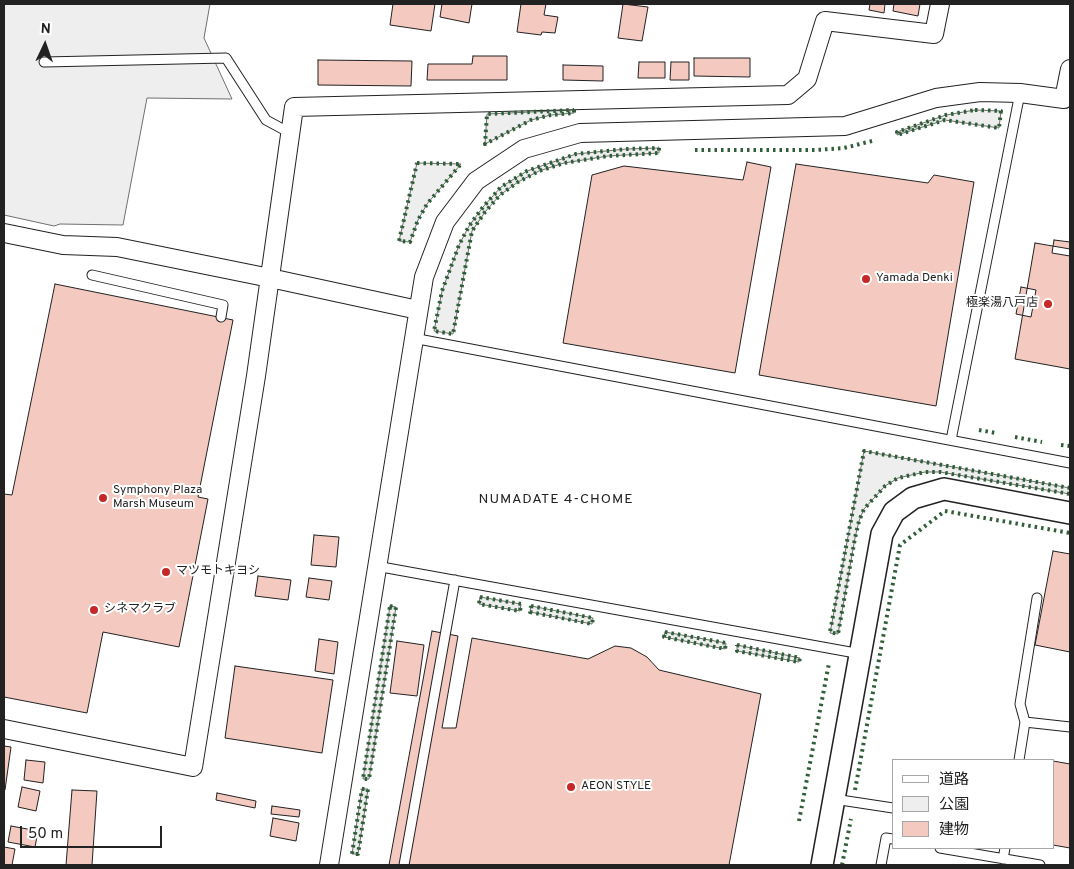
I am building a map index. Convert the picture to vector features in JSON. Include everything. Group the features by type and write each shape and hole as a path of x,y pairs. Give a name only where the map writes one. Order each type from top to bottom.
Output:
{"street":[{"path":"4,729 193,767 254,385 294,107 788,95 807,80 825,21 934,34 940,4"},
{"path":"329,865 424,277 444,222 476,181 524,149 580,133 845,126 936,98 980,92 1020,93 1064,99 1070,69"},
{"path":"4,233 62,245 117,248 418,310"},
{"path":"822,865 882,534 894,512 913,498 944,489 1070,513"}],"lane":[{"path":"44,62 226,58 266,120 290,132"},
{"path":"951,440 1020,93"},
{"path":"92,275 223,305 221,318"},
{"path":"413,338 1070,462"},
{"path":"376,566 861,654"},
{"path":"404,865 455,580"},
{"path":"1019,759 1025,722 1020,704 1037,598"},
{"path":"1025,722 1070,727"},
{"path":"834,799 892,808"},
{"path":"881,865 886,838 892,840"},
{"path":"946,849 1040,865"},
{"path":"1003,859 1005,849"}],"green space":[{"path":"4,4 210,4 204,38 232,99 147,98 123,225 60,224 54,226 4,215"},
{"path":"574,110 574,113 551,115 531,120 485,144 487,114"},
{"path":"975,110 1001,111 999,128 945,120 897,135 897,132 946,115"},
{"path":"659,148 659,153 608,156 564,163 539,171 518,182 500,195 472,231 453,334 434,331 442,291 459,245 469,226 501,187 527,171 576,154"},
{"path":"417,163 461,164 427,204 418,220 410,242 399,241"},
{"path":"864,451 1070,488 1070,494 940,472 925,472 898,478 885,486 864,509 855,538 838,634 830,633"},
{"path":"480,597 521,604 520,611 479,604"},
{"path":"390,606 396,607 369,779 363,779"},
{"path":"531,606 593,618 592,624 530,612"},
{"path":"665,632 726,643 725,649 664,637"},
{"path":"737,645 800,658 799,662 737,651"},
{"path":"362,789 368,789 358,854 352,854"}],"building":[{"path":"393,4 435,4 431,31 390,25"},
{"path":"442,4 472,4 469,23 440,17"},
{"path":"521,4 546,4 544,15 558,17 555,33 542,32 541,35 517,32"},
{"path":"623,4 648,7 642,41 618,38"},
{"path":"870,4 885,4 884,13 869,10"},
{"path":"894,4 920,4 918,16 893,11"},
{"path":"473,56 507,56 507,80 427,80 428,64 472,64"},
{"path":"694,58 750,58 750,77 694,76"},
{"path":"318,60 412,61 411,86 318,85"},
{"path":"639,62 665,62 665,78 638,78"},
{"path":"671,62 689,62 689,80 670,80"},
{"path":"563,65 603,66 603,81 563,80"},
{"path":"747,162 771,167 735,373 563,343 592,175 624,166 743,180"},
{"name":"Yamada Denki","path":"796,164 928,183 934,175 974,182 936,406 759,375"},
{"path":"1054,240 1070,242 1070,256 1052,253"},
{"name":"極楽湯八戸店","path":"1035,243 1070,249 1070,369 1015,359"},
{"name":"Symphony Plaza Marsh Museum","path":"55,284 233,320 198,497 208,499 179,647 103,632 87,713 4,697 4,494 12,495"},
{"path":"1021,287 1036,290 1031,317 1016,314"},
{"path":"314,535 339,537 336,567 311,565"},
{"path":"1053,551 1070,554 1070,652 1035,645"},
{"path":"258,576 291,580 288,600 255,596"},
{"path":"309,578 332,581 329,600 306,597"},
{"path":"432,631 458,636 442,728 456,728 472,638 588,659 615,646 631,648 647,657 659,670 761,694 729,865 389,865"},
{"path":"319,639 338,642 334,674 315,671"},
{"path":"397,641 424,645 417,696 390,693"},
{"path":"235,666 333,680 322,753 225,738"},
{"path":"4,746 11,747 5,790 4,790"},
{"path":"26,760 45,762 43,783 24,780"},
{"path":"1054,761 1070,764 1070,848 1054,845"},
{"path":"22,787 40,791 36,811 18,807"},
{"path":"72,790 97,791 92,865 66,865"},
{"path":"217,793 256,801 255,808 216,800"},
{"path":"272,806 300,810 299,817 271,814"},
{"path":"273,818 299,823 296,841 270,836"},
{"path":"11,826 38,831 35,847 8,842"},
{"path":"4,847 15,849 12,865 4,865"}],"hedge":[{"path":"574,110 574,113 551,115 531,120 485,144 487,114 574,110"},
{"path":"975,110 1001,111 999,128 945,120 897,135 897,132 946,115 975,110"},
{"path":"695,150 816,150 844,148 876,140"},
{"path":"659,148 659,153 608,156 564,163 539,171 518,182 500,195 472,231 453,334 434,331 442,291 459,245 469,226 501,187 527,171 576,154 659,148"},
{"path":"417,163 461,164 427,204 418,220 410,242 399,241 417,163"},
{"path":"979,430 996,433"},
{"path":"1015,437 1042,442"},
{"path":"1061,445 1070,446"},
{"path":"1070,488 864,451 830,632 838,634 855,538 864,509 885,486 898,478 925,472 940,472 1070,494"},
{"path":"855,790 900,545 945,511 1070,533"},
{"path":"480,597 521,604 520,611 479,604 480,597"},
{"path":"390,606 396,607 369,779 363,779 390,606"},
{"path":"531,606 593,618 592,624 530,612 531,606"},
{"path":"665,632 726,643 725,649 664,637 665,632"},
{"path":"737,645 800,658 799,662 737,651 737,645"},
{"path":"799,821 829,663"},
{"path":"362,789 368,789 358,854 352,854 362,789"},
{"path":"842,865 851,819"}],"place":[{"name":"Yamada Denki","path":"866,279"},
{"name":"極楽湯八戸店","path":"1048,304"},
{"name":"Symphony Plaza Marsh Museum","path":"103,498"},
{"name":"マツモトキヨシ","path":"166,572"},
{"name":"シネマクラブ","path":"94,610"},
{"name":"AEON STYLE","path":"571,787"}],"district":[{"name":"NUMADATE 4-CHOME","path":"556,500"}]}
